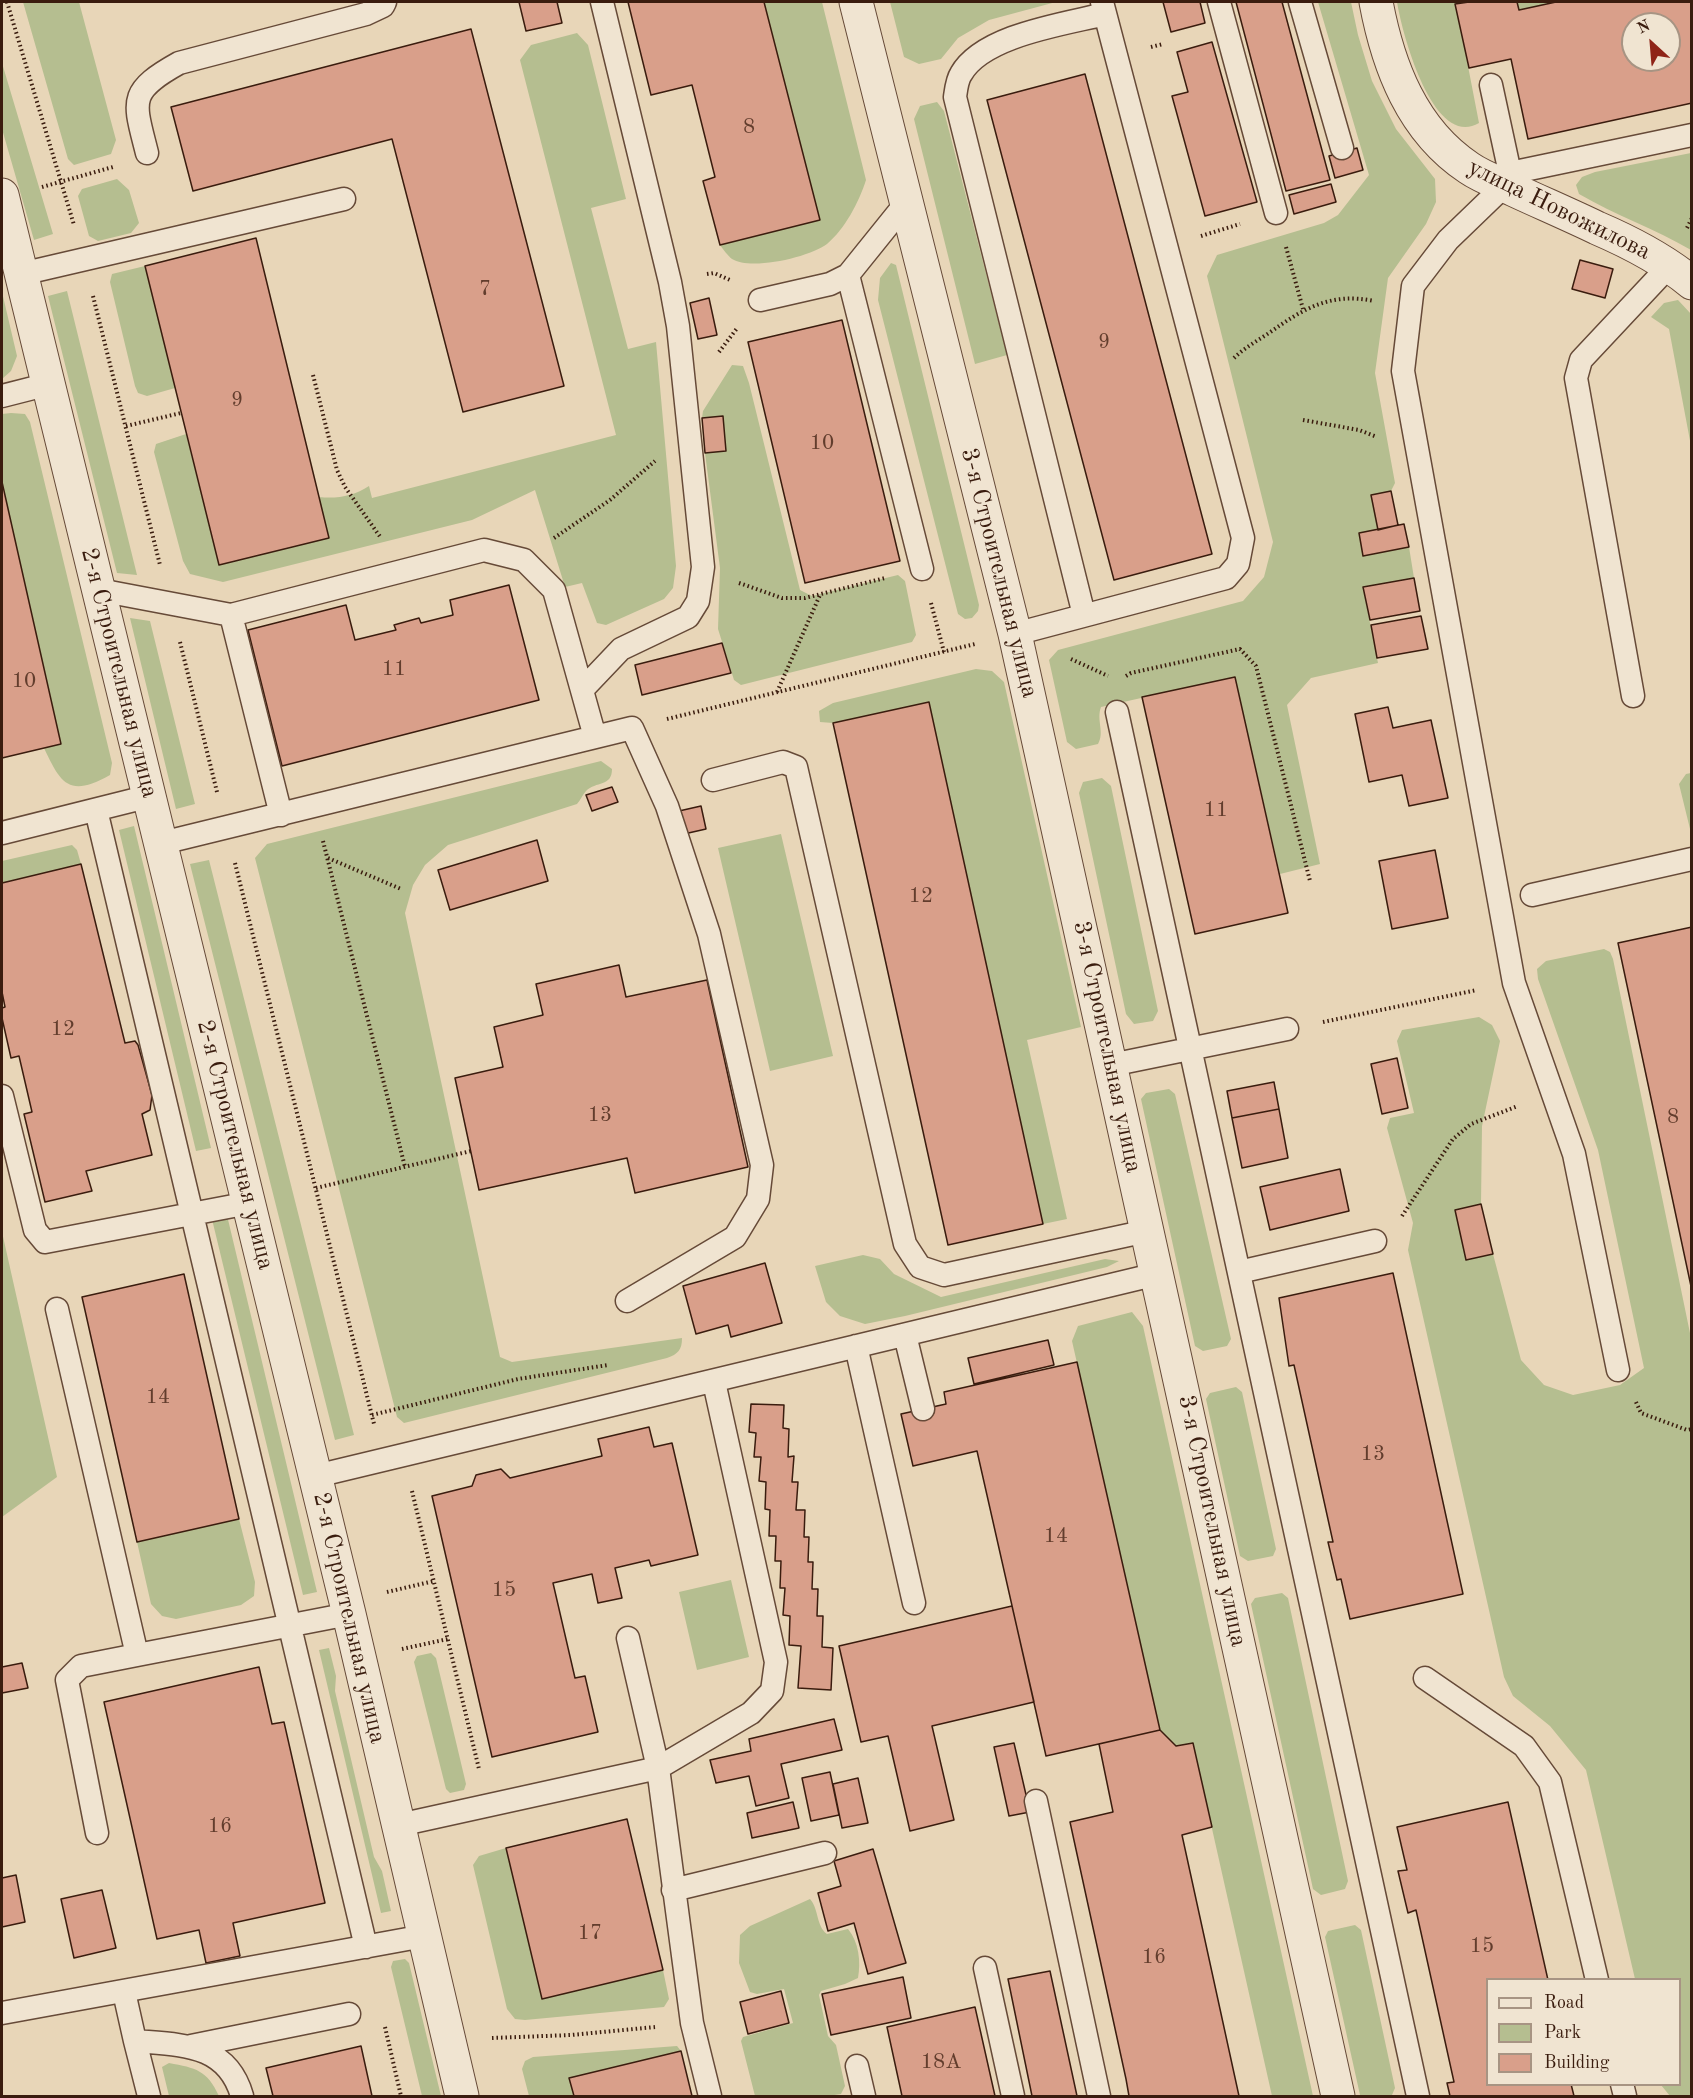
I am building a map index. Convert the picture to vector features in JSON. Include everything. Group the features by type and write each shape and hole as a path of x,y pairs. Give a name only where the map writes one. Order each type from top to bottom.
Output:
{"street":[{"name":"3-я Строительная улица","path":"856,2 1015,634 1338,2097"},
{"name":"улица Новожилова","path":"1376,2 1381,30 1394,70 1413,111 1438,144 1470,169 1507,179 1638,246 1681,274"},
{"name":"2-я Строительная улица","path":"2,195 316,1476 462,2097"}],"lane":[{"path":"147,153 136,107 140,92 153,77 178,63 366,14 383,6 385,2"},
{"path":"582,690 621,649 688,617 698,601 703,567 686,404 670,282 602,2"},
{"path":"1219,2 1276,213"},
{"path":"1300,2 1342,148"},
{"path":"1015,634 1226,578 1238,564 1243,538 1103,8 1009,39 979,55 961,74 955,97 964,144 1084,615"},
{"path":"1491,85 1507,179"},
{"path":"1618,1370 1574,1154 1514,983 1403,371 1413,286 1441,249 1507,179 1692,135"},
{"path":"21,274 344,199"},
{"path":"759,300 830,284 848,275 906,203"},
{"path":"1633,696 1576,378 1581,360 1681,274"},
{"path":"848,275 922,568"},
{"path":"2,396 49,384"},
{"path":"99,591 231,615 484,550 524,560 554,590 595,737"},
{"path":"231,615 281,815"},
{"path":"1117,712 1418,2097"},
{"path":"162,843 632,728 667,806 709,934 762,1165 758,1199 735,1237 627,1301"},
{"path":"713,780 783,762 796,767 905,1244 920,1267 944,1275 1147,1231"},
{"path":"2,833 150,796"},
{"path":"96,810 366,1947"},
{"path":"1532,895 1692,859"},
{"path":"1111,1065 1287,1029"},
{"path":"2,1096 35,1230 45,1242 249,1203"},
{"path":"1239,1272 1375,1241"},
{"path":"316,1476 1157,1274"},
{"path":"57,1309 137,1655"},
{"path":"905,1335 923,1408"},
{"path":"856,1346 914,1603"},
{"path":"399,1826 657,1768 751,1713 772,1691 776,1662 714,1382"},
{"path":"98,1833 67,1680 81,1666 349,1614"},
{"path":"628,1638 657,1768 692,2024 710,2097"},
{"path":"1425,1677 1524,1746 1550,1782 1597,1978"},
{"path":"1036,1801 1099,2097"},
{"path":"673,1890 825,1853"},
{"path":"2,2013 424,1936"},
{"path":"985,1968 1013,2097"},
{"path":"124,1992 149,2097"},
{"path":"135,2041 191,2046 349,2014"},
{"path":"191,2046 219,2058 238,2084 242,2097"},
{"path":"857,2066 864,2097"}],"path":[{"path":"7,2 84,259 372,1415 393,1457 434,1581 487,1806"},
{"path":"61,182 123,165"},
{"path":"1166,247 1276,213 1303,309"},
{"path":"670,282 714,273 730,279 759,300 724,343 686,404"},
{"path":"1208,404 1219,373 1236,355 1303,309 1328,301 1359,298 1411,308"},
{"path":"313,375 337,470 345,487 404,570"},
{"path":"126,426 181,413"},
{"path":"1303,420 1359,430 1379,437 1421,469"},
{"path":"524,560 610,500 689,432"},
{"path":"703,567 782,598 805,598 922,568"},
{"path":"777,693 820,594"},
{"path":"931,603 944,652"},
{"path":"632,728 982,642"},
{"path":"1117,712 1115,690 1120,681 1131,673 1240,649 1256,666 1310,881"},
{"path":"314,806 405,1167"},
{"path":"327,858 401,889"},
{"path":"1287,1029 1514,983"},
{"path":"1375,1241 1393,1231 1453,1139 1471,1124 1493,1114 1554,1096"},
{"path":"316,1188 471,1151"},
{"path":"1618,1370 1641,1413 1687,1430 1692,1429"},
{"path":"372,1415 518,1379"},
{"path":"383,1593 434,1581"},
{"path":"397,1650 448,1639"},
{"path":"449,2041 572,2035 692,2024"}],"green space":[{"path":"23,2 79,2 116,140 111,154 74,165 68,159"},
{"path":"764,2 822,2 866,180 851,215 827,244 794,258 752,264 732,259 720,245 819,220"},
{"path":"890,2 1056,2 989,20 958,38 941,59 919,64 904,57"},
{"path":"1318,2 1351,2 1372,81 1396,129 1435,179 1436,202 1426,224 1388,278 1375,373 1395,483 1391,491 1371,496 1378,530 1359,533 1363,556 1409,547 1414,578 1363,588 1378,663 1311,678 1287,705 1320,864 1280,874 1235,677 1101,707 1099,717 1101,735 1098,744 1076,749 1067,742 1049,660 1058,650 1243,601 1264,577 1273,542 1207,276 1217,255 1324,223 1338,215 1369,175"},
{"path":"1397,2 1469,2 1456,4 1479,123 1462,127 1447,120 1434,105 1413,61"},
{"path":"1517,2 1556,2 1519,10"},
{"path":"577,33 588,45 626,199 591,208 628,349 656,342 676,566 673,588 664,599 606,625 597,623 582,583 565,587 535,490 472,520 223,582 190,574 183,561 154,452 156,444 186,434 219,565 329,538 319,497 345,496 369,486 372,498 616,435 520,60 531,45"},
{"path":"2,63 53,234 34,240 2,129"},
{"path":"937,102 944,111 1007,355 975,364 914,119 920,106"},
{"path":"1691,153 1691,250 1579,194 1576,185 1582,177 1595,172"},
{"path":"117,179 129,190 139,223 131,233 98,241 89,236 78,196 82,189"},
{"path":"891,263 896,265 979,605 978,611 972,618 965,619 958,614 878,300 880,278"},
{"path":"145,266 175,388 147,396 138,393 135,386 110,282 112,274"},
{"path":"67,291 137,575 117,573 48,296"},
{"path":"2,292 17,356 11,371 2,379"},
{"path":"1678,300 1691,314 1691,446 1669,329 1651,317 1664,303"},
{"path":"732,365 743,366 749,383 800,590 812,596 898,575 905,581 916,635 912,642 741,685 734,680 718,629 720,568 705,453 726,451 723,416 702,418 703,411"},
{"path":"2,414 25,414 30,422 112,763 110,775 85,786 68,784 56,771 44,748 61,743 2,482"},
{"path":"130,618 150,621 195,804 176,809"},
{"path":"976,669 992,671 1004,682 1081,1027 1027,1040 1067,1219 1043,1224 929,702 833,723 820,722 819,711 833,703"},
{"path":"601,761 612,769 609,779 586,791 577,804 448,845 425,865 413,885 405,913 500,1357 512,1362 682,1338 681,1346 677,1353 667,1358 404,1423 397,1417 255,858 267,844"},
{"path":"1692,773 1691,833 1679,784 1686,774"},
{"path":"1102,778 1111,786 1158,1011 1153,1021 1134,1024 1126,1014 1079,793 1083,782"},
{"path":"134,826 211,1148 196,1151 119,830"},
{"path":"781,834 833,1056 770,1071 718,848"},
{"path":"72,845 77,850 81,864 2,883 2,861"},
{"path":"209,860 354,1435 335,1440 190,864"},
{"path":"1604,949 1610,952 1613,959 1691,1338 1691,2096 1670,2096 1662,2086 1681,2086 1681,1978 1635,1978 1586,1770 1550,1726 1513,1696 1504,1677 1408,1250 1413,1223 1387,1128 1390,1118 1414,1113 1397,1041 1402,1030 1479,1017 1492,1025 1500,1041 1482,1126 1481,1204 1456,1210 1493,1254 1521,1360 1544,1385 1573,1395 1620,1385 1644,1368 1598,1150 1538,979 1537,969 1546,961"},
{"path":"1169,1089 1175,1094 1231,1339 1227,1346 1203,1351 1195,1346 1141,1099 1146,1093"},
{"path":"225,1207 317,1592 303,1595 210,1211"},
{"path":"2,1232 57,1477 2,1517"},
{"path":"863,1255 880,1259 894,1274 941,1297 1105,1259 1119,1261 1107,1267 865,1324 840,1316 826,1302 815,1266"},
{"path":"1132,1312 1143,1326 1313,2096 1272,2096 1193,1744 1176,1746 1160,1730 1072,1341 1078,1326"},
{"path":"1236,1387 1242,1392 1276,1549 1273,1556 1248,1561 1240,1556 1206,1399 1210,1393"},
{"path":"239,1519 255,1582 254,1596 241,1605 176,1619 162,1616 151,1604 137,1542"},
{"path":"731,1580 749,1657 697,1670 679,1592"},
{"path":"1282,1593 1288,1598 1348,1881 1345,1889 1321,1895 1313,1889 1251,1604 1255,1598"},
{"path":"329,1648 336,1676 335,1691 374,1857 382,1871 391,1911 381,1913 319,1650"},
{"path":"431,1653 436,1658 466,1784 464,1790 450,1793 446,1789 414,1662 417,1656"},
{"path":"506,1848 542,1999 663,1970 669,1999 664,2007 515,2019 507,2009 473,1865 479,1856"},
{"path":"810,1899 823,1931 827,1934 848,1929 855,1940 858,1952 858,1978 821,1991 819,1995 828,2036 836,2045 845,2086 841,2094 828,2096 755,2096 741,2041 743,2037 793,2023 784,1989 757,1994 750,1992 739,1963 740,1935 750,1926"},
{"path":"1355,1925 1361,1930 1395,2088 1392,2095 1360,2095 1325,1937 1328,1931"},
{"path":"405,1959 409,1963 441,2096 422,2096 391,1967 393,1961"},
{"path":"677,2046 681,2051 569,2078 574,2096 529,2096 522,2069 525,2061 533,2057"},
{"path":"169,2063 194,2069 205,2075 219,2096 169,2096 162,2067"}],"building":[{"path":"519,2 557,2 562,23 526,31"},
{"path":"628,2 764,2 820,220 720,245 703,181 715,177 692,85 651,95"},
{"path":"1163,2 1200,2 1205,23 1171,32"},
{"path":"1236,2 1282,2 1330,180 1286,191"},
{"path":"1517,2 1519,10 1556,2 1692,2 1692,103 1528,139 1511,59 1469,68 1455,4"},
{"path":"471,29 564,386 463,412 392,139 193,191 171,107"},
{"path":"1212,42 1257,202 1205,216 1172,96 1188,92 1177,52"},
{"path":"1085,74 1212,554 1114,580 987,100"},
{"path":"1357,148 1363,170 1335,178 1329,156"},
{"path":"1331,184 1336,202 1294,214 1289,195"},
{"path":"256,238 329,538 219,565 145,266"},
{"path":"1580,260 1613,269 1605,298 1572,289"},
{"path":"709,298 717,335 698,339 690,303"},
{"path":"842,320 900,561 805,583 748,342"},
{"path":"723,416 726,451 705,453 702,418"},
{"path":"2,482 61,744 2,758"},
{"path":"1391,491 1398,525 1378,530 1371,495"},
{"path":"1404,524 1409,547 1363,556 1359,533"},
{"path":"1414,578 1420,611 1370,620 1363,587"},
{"path":"509,585 539,700 282,766 248,630 346,605 355,640 396,630 394,625 419,618 421,623 453,615 450,600"},
{"path":"1421,616 1428,649 1377,658 1371,625"},
{"path":"722,643 731,673 642,695 635,665"},
{"path":"1235,677 1288,913 1195,934 1142,697"},
{"path":"929,702 1043,1224 948,1245 833,723"},
{"path":"1388,707 1393,728 1431,720 1448,798 1409,806 1402,775 1369,782 1355,714"},
{"path":"612,787 618,802 592,811 586,795"},
{"path":"701,806 706,829 684,834 679,811"},
{"path":"537,840 548,881 450,910 438,870"},
{"path":"1435,850 1448,918 1392,929 1379,861"},
{"path":"81,864 125,1043 135,1041 138,1045 152,1095 150,1110 142,1114 152,1155 86,1171 92,1191 45,1202 24,1114 32,1112 19,1056 11,1058 2,1018 2,1008 5,1007 2,992 2,883"},
{"path":"1692,927 1692,1291 1618,943"},
{"path":"619,965 626,997 707,980 748,1167 635,1193 627,1158 479,1190 455,1078 503,1067 494,1027 543,1015 536,984"},
{"path":"1397,1058 1408,1108 1382,1114 1371,1064"},
{"path":"1274,1082 1279,1109 1232,1118 1227,1091"},
{"path":"1279,1109 1288,1158 1242,1168 1232,1118"},
{"path":"1340,1169 1349,1211 1270,1230 1260,1187"},
{"path":"1481,1204 1493,1254 1466,1260 1455,1210"},
{"path":"765,1263 782,1323 731,1337 728,1325 696,1334 683,1286"},
{"path":"1393,1273 1463,1594 1350,1619 1341,1579 1337,1580 1328,1542 1333,1542 1294,1365 1289,1366 1279,1298"},
{"path":"184,1274 239,1519 137,1542 82,1297"},
{"path":"1048,1340 1054,1365 974,1384 968,1358"},
{"path":"1077,1362 1160,1730 1046,1756 977,1451 913,1466 901,1414 946,1404 944,1392"},
{"path":"751,1404 784,1405 783,1428 789,1429 788,1457 794,1456 792,1482 798,1482 796,1510 805,1510 804,1537 809,1537 808,1562 813,1562 812,1589 818,1589 817,1616 823,1616 822,1647 833,1648 831,1690 798,1688 801,1646 789,1645 790,1616 783,1615 785,1588 780,1588 781,1561 775,1561 776,1536 769,1536 770,1510 765,1509 766,1482 759,1481 761,1457 754,1457 756,1433 749,1432"},
{"path":"649,1427 654,1447 672,1443 698,1555 651,1566 649,1560 615,1568 622,1598 598,1603 592,1574 553,1583 575,1678 585,1676 598,1732 492,1757 432,1496 472,1486 476,1475 501,1469 510,1478 602,1456 598,1439"},
{"path":"1012,1606 1034,1702 932,1726 954,1820 910,1831 888,1736 861,1742 839,1646"},
{"path":"22,1663 28,1688 2,1693 2,1667"},
{"path":"259,1667 272,1724 284,1722 325,1903 233,1923 240,1956 206,1963 199,1930 157,1939 104,1702"},
{"path":"834,1719 842,1750 781,1764 789,1798 756,1806 749,1776 716,1783 710,1760 751,1751 749,1739"},
{"path":"1160,1730 1176,1746 1193,1743 1212,1827 1182,1835 1239,2096 1129,2096 1070,1822 1113,1812 1099,1744"},
{"path":"1014,1743 1030,1812 1009,1816 994,1747"},
{"path":"830,1772 839,1815 811,1821 802,1778"},
{"path":"858,1778 868,1823 842,1828 833,1784"},
{"path":"793,1802 799,1828 752,1838 747,1813"},
{"path":"1508,1802 1548,1978 1486,1978 1486,2086 1572,2086 1574,2096 1450,2096 1447,2083 1454,2082 1416,1910 1408,1913 1398,1871 1407,1870 1397,1827"},
{"path":"627,1819 663,1970 542,1999 506,1848"},
{"path":"873,1849 906,1963 868,1974 854,1923 828,1931 818,1893 841,1886 834,1861"},
{"path":"16,1875 25,1922 2,1927 2,1878"},
{"path":"102,1890 116,1948 74,1958 61,1899"},
{"path":"1050,1971 1077,2096 1032,2096 1008,1979"},
{"path":"903,1977 911,2018 831,2035 822,1994"},
{"path":"781,1991 789,2023 748,2034 740,2002"},
{"path":"975,2007 995,2096 902,2096 887,2027"},
{"path":"361,2046 372,2096 273,2096 266,2068"},
{"path":"681,2051 692,2096 574,2096 569,2078"}]}
